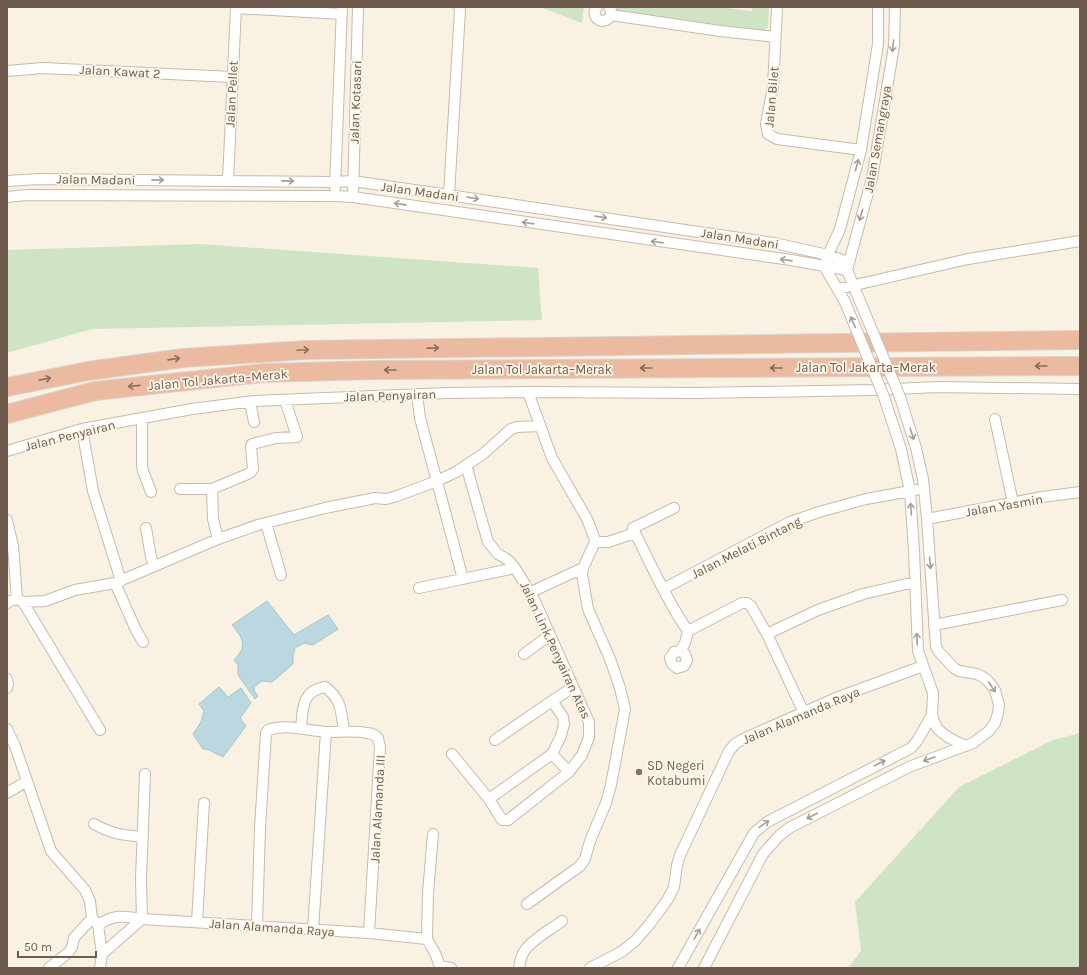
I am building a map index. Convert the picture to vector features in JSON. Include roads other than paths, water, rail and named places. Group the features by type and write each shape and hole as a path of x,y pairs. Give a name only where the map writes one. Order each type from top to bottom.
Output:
{"highway":[{"name":"Jalan Tol Jakarta–Merak","path":"7,387 88,371 183,358 306,350 1080,340"},
{"name":"Jalan Tol Jakarta–Merak","path":"7,414 95,391 263,373 383,370 1080,366"}],"street":[{"name":"Jalan Kotasari","path":"353,197 358,7"},
{"path":"449,195 459,7"},
{"path":"597,7 594,12 597,19 600,21 606,21 610,11 720,31 775,37"},
{"name":"Jalan Bilet","path":"777,7 773,87 766,124 768,134 777,139 861,150"},
{"name":"Jalan Semangraya","path":"824,266 840,229 861,150 878,44 878,7"},
{"name":"Jalan Semangraya","path":"847,266 872,178 894,46 895,7"},
{"path":"236,8 342,10"},
{"name":"Jalan Pellet","path":"228,181 236,8"},
{"name":"Jalan Kotasari","path":"335,196 342,10"},
{"name":"Jalan Kawat 2","path":"7,71 32,68 51,68 232,77"},
{"name":"Jalan Madani","path":"7,181 39,179 353,181 767,242 828,256 847,266"},
{"name":"Jalan Madani","path":"7,197 27,195 353,197 824,266 847,266"},
{"path":"838,289 968,258 1080,241"},
{"path":"824,266 845,302 884,397 901,449 910,491 918,651 933,693 932,715 937,727 940,730 958,743 966,746"},
{"path":"704,968 763,854 779,836 789,828 909,767 973,744 995,723 998,713 999,705 997,697 988,681 977,674 959,671 939,652 934,641 927,519 924,488 916,448 900,397 853,286 847,266"},
{"name":"Jalan Penyairan","path":"7,451 82,429 192,409 250,402 417,394 528,392 698,393 873,390 938,387 1080,389"},
{"path":"527,904 580,866 585,859 590,841 603,811 609,791 625,709 620,688 610,659 588,609 582,579 583,568 595,542 594,537 587,519 552,458 528,392"},
{"path":"417,394 420,418 463,579"},
{"path":"180,489 212,489 252,472 252,444 276,438 298,441 285,400"},
{"path":"250,402 254,422"},
{"path":"142,418 142,464 151,492"},
{"path":"995,418 1013,503"},
{"path":"7,603 10,601 45,601 76,590 118,582 154,565 218,539 266,523 325,508 375,498 391,498 437,481 456,472 482,454 511,429 517,427 540,426"},
{"path":"82,429 93,491 118,582 136,630 143,642"},
{"name":"Jalan Link.Penyairan Atas","path":"466,465 488,542 498,554 508,560 515,568 531,592 573,688 583,704 590,722 589,737 582,755 569,772 508,820 502,820 489,799"},
{"name":"Jalan Melati Bintang","path":"663,589 790,522 866,499 924,488"},
{"path":"212,489 213,519 218,539"},
{"name":"Jalan Yasmin","path":"927,519 1042,497 1080,492"},
{"path":"674,508 633,528 663,589 688,631 685,643 680,651"},
{"path":"7,520 13,546 20,601 41,630 100,730"},
{"path":"266,523 281,575"},
{"path":"146,528 151,557 154,565"},
{"path":"595,542 608,542 635,533"},
{"path":"419,588 515,568"},
{"path":"531,592 583,568"},
{"path":"767,634 818,610 863,594 915,582"},
{"path":"934,626 1062,600"},
{"path":"688,631 742,603 751,606 767,634 804,713"},
{"path":"524,654 550,635"},
{"name":"Jalan Alamanda Raya","path":"590,968 621,952 635,941 668,899 674,887 680,855 729,751 735,744 743,739 836,698 923,666"},
{"path":"7,679 7,688"},
{"path":"301,728 303,703 310,692 317,688 325,687 336,697 340,704 344,731"},
{"path":"495,740 552,700 573,688"},
{"path":"452,754 489,799 552,754 561,736 564,724 563,717 552,700"},
{"path":"678,968 758,828 910,748 918,741 932,715"},
{"name":"Jalan Alamanda III","path":"257,926 260,828 266,733 271,729 301,728 326,732 344,731 371,734 378,738 380,747 369,933"},
{"path":"7,729 15,746 51,851 85,890 90,901 102,954 100,968"},
{"path":"313,930 326,732"},
{"path":"552,754 569,772"},
{"path":"102,954 142,919 141,879 145,774"},
{"path":"7,793 27,781"},
{"path":"197,922 204,803"},
{"path":"94,824 107,831 143,837"},
{"path":"433,834 428,893 427,939 440,967 451,968"},
{"name":"Jalan Alamanda Raya","path":"95,922 122,916 142,919 369,933 427,939"},
{"path":"519,968 521,958 525,950 562,921"},
{"path":"49,968 69,952 74,938 95,922"}],"water":[{"path":"267,601 294,635 328,615 338,629 313,645 304,643 295,648 293,664 272,682 262,681 254,687 258,696 255,699 238,675 238,665 234,660 241,650 242,642 239,634 232,625"},
{"path":"219,687 228,697 241,688 251,703 240,718 246,726 223,757 209,750 203,749 193,734 201,722 204,711 199,704"}],"place":[{"name":"SD Negeri Kotabumi","path":"639,772"}]}
